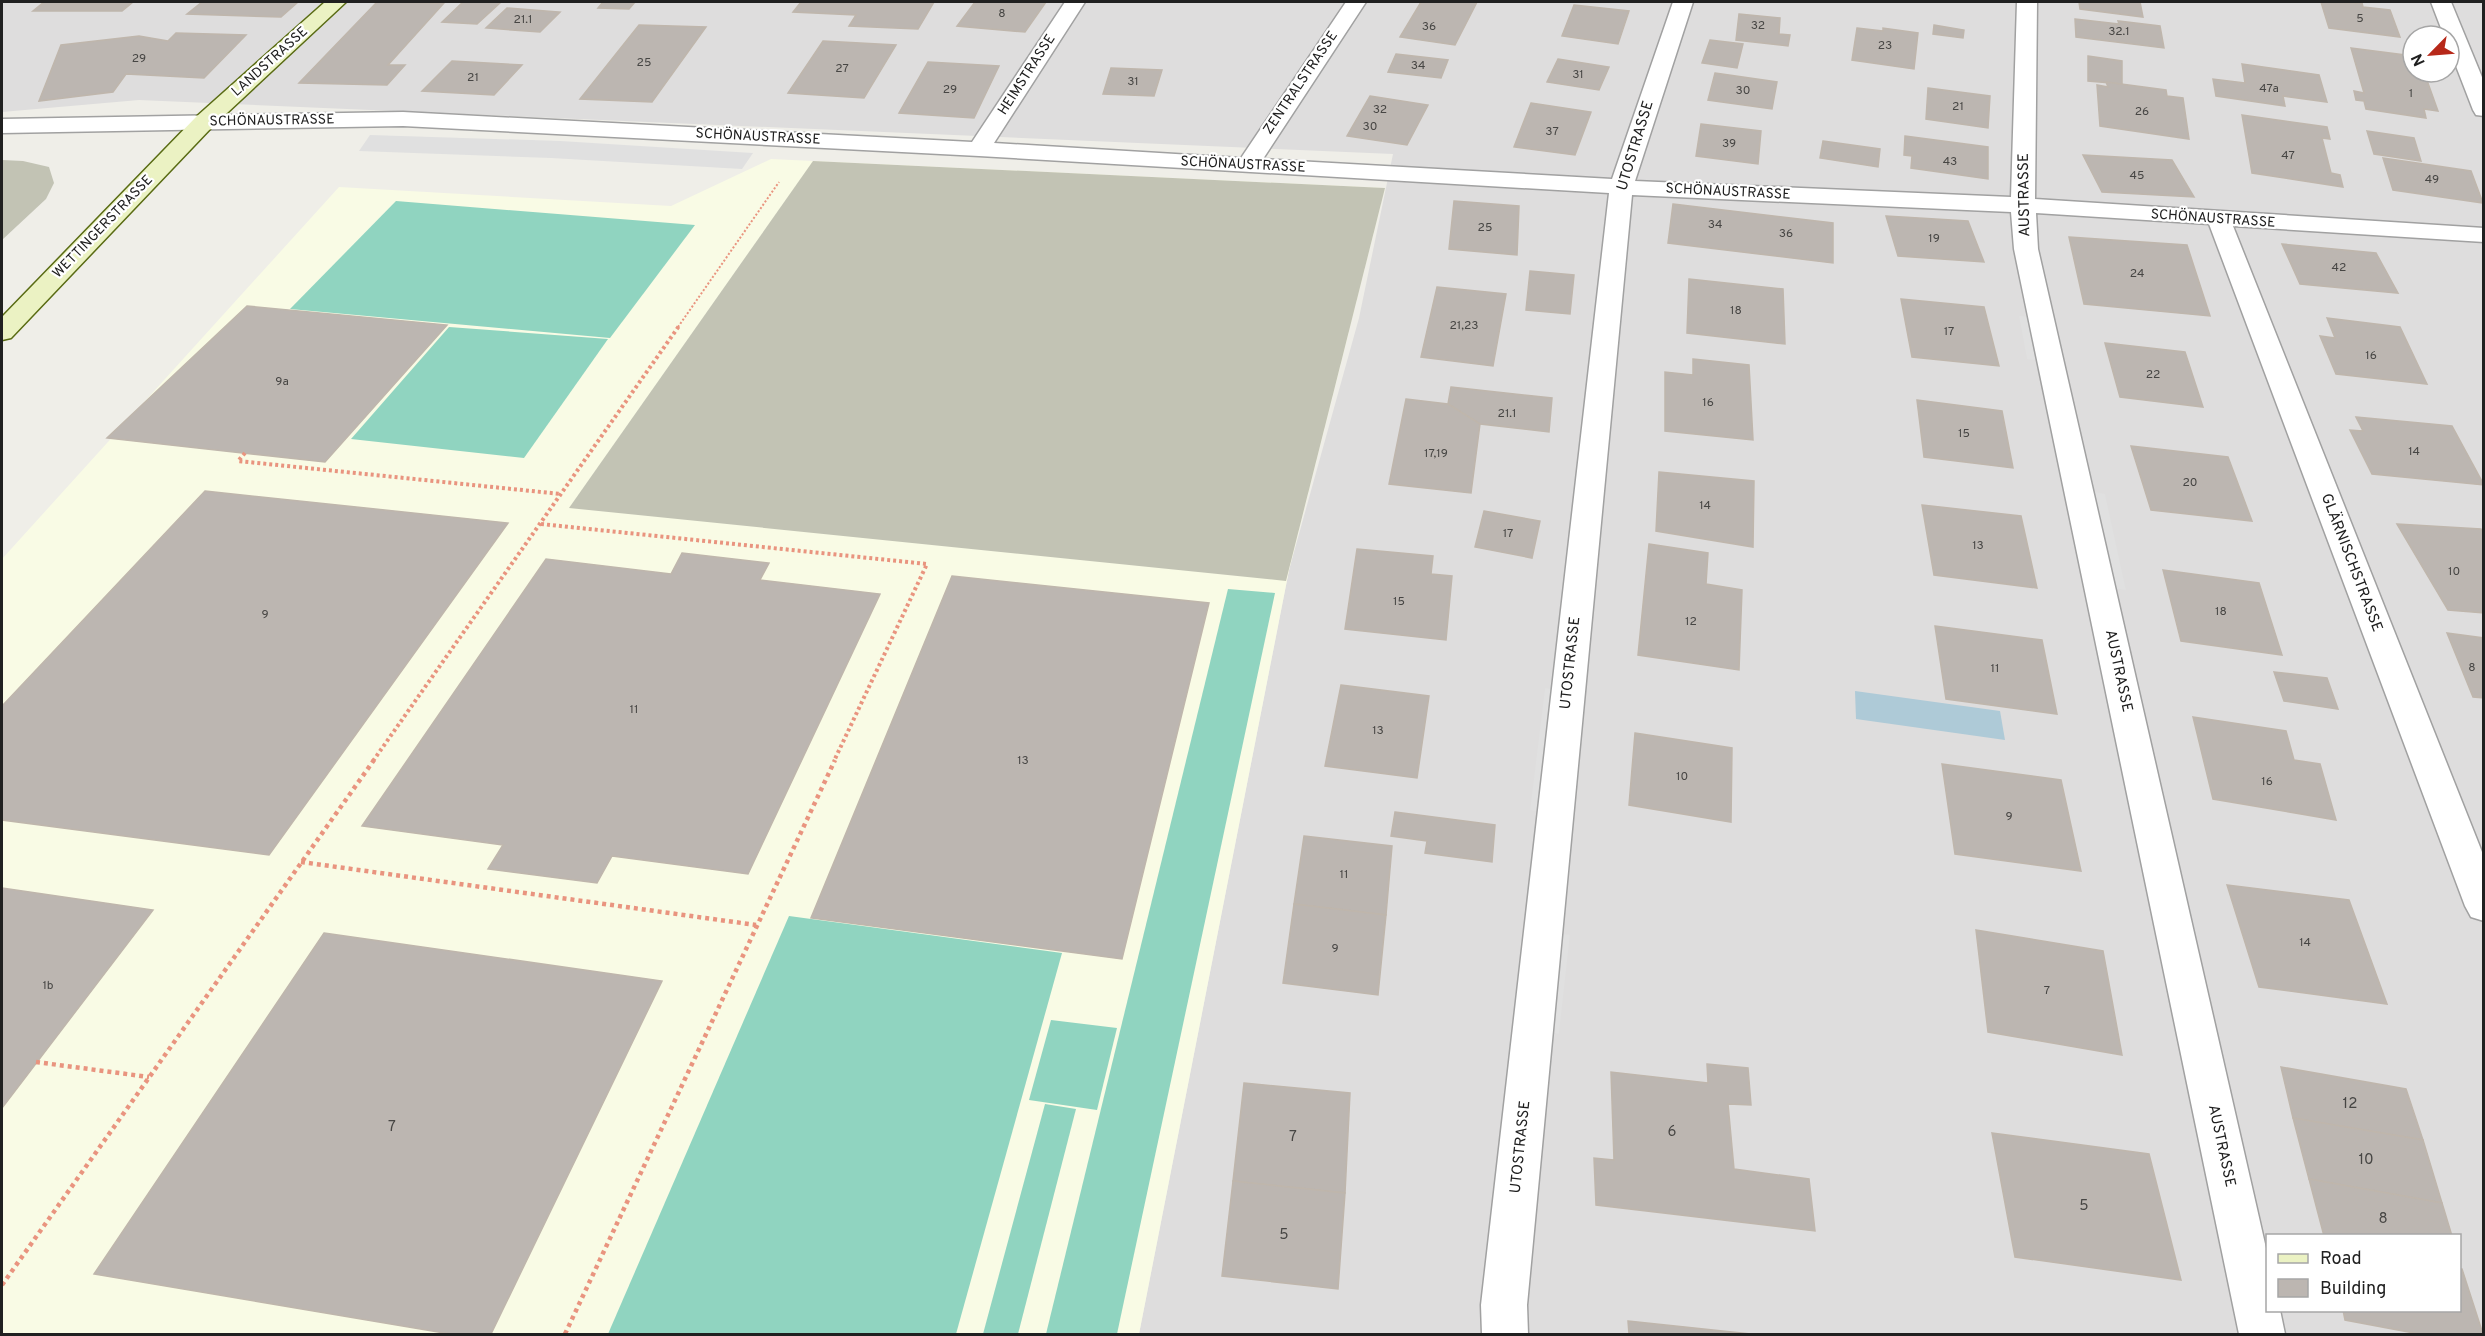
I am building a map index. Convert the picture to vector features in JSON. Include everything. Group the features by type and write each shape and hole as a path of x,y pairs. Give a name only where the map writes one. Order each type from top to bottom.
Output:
{"main road":[{"name":"LANDSTRASSE","path":"204,122 336,2"},
{"name":"WETTINGERSTRASSE","path":"2,332 204,122"}],"street":[{"name":"HEIMSTRASSE","path":"979,149 1075,2"},
{"name":"ZENTRALSTRASSE","path":"1246,165 1356,2"},
{"name":"UTOSTRASSE","path":"1505,1335 1504,1305 1621,187 1683,2"},
{"name":"AUSTRASSE","path":"2027,2 2023,205 2028,261 2262,1335"},
{"path":"2441,2 2484,110"},
{"name":"SCHÖNAUSTRASSE","path":"2,126 403,119 979,149 1621,187 2023,205 2219,220 2484,235"},
{"name":"GLÄRNISCHSTRASSE","path":"2219,220 2484,906"}],"path":[{"path":"2,1285 541,524 809,140"},
{"path":"245,453 238,461 561,494"},
{"path":"541,524 927,564 565,1335"},
{"path":"301,862 756,925"},
{"path":"36,1062 149,1077"}],"shaded area":[{"path":"2,2 2483,2 2483,1334 1139,1334 1289,570 1359,318 1393,154 139,100 2,112"},
{"path":"370,135 561,141 753,153 742,169 551,158 359,151"},
{"path":"771,159 1385,188 1289,570 1139,1334 2,1334 2,559 339,187 671,206"},
{"path":"2,160 23,161 49,167 54,183 46,199 2,240"},
{"path":"813,161 1385,188 1286,581 569,508"},
{"path":"2019,316 2035,317 2043,361 2027,359"},
{"path":"2086,491 2105,494 2126,590 2107,587"},
{"path":"1545,688 1562,691 1548,813 1530,810"},
{"path":"1549,932 1570,935 1559,1034 1538,1029"}],"green space":[{"path":"396,201 695,225 610,338 290,309"},
{"path":"449,327 608,339 524,458 351,439"},
{"path":"1228,589 1275,593 1117,1334 1046,1334"},
{"path":"789,916 1062,953 956,1334 608,1334"},
{"path":"1051,1020 1117,1028 1097,1110 1029,1100"},
{"path":"1045,1104 1076,1109 1018,1334 983,1334"}],"water":[{"path":"1855,691 2000,711 2005,740 1856,719"}],"building":[{"path":"44,2 133,2 122,11 33,11"},
{"path":"202,2 298,2 281,17 187,14"},
{"path":"377,2 444,3 388,65 405,65 387,85 299,83"},
{"path":"463,2 501,2 477,24 442,22"},
{"path":"603,2 635,2 629,9 598,8"},
{"path":"801,2 934,2 918,29 849,26 856,15 793,12"},
{"path":"975,2 1046,2 1025,32 957,26"},
{"path":"1421,2 1477,2 1455,45 1400,37"},
{"path":"2079,2 2140,2 2143,17 2080,9"},
{"path":"2321,2 2362,3 2363,7 2390,10 2400,37 2329,28"},
{"path":"1574,5 1629,11 1618,44 1562,36"},
{"path":"507,8 560,12 540,32 486,28"},
{"path":"1739,14 1780,18 1779,34 1790,35 1788,46 1736,40"},
{"path":"2075,19 2160,26 2164,48 2076,37"},
{"path":"639,25 706,27 652,102 580,99"},
{"path":"1934,25 1964,30 1963,38 1933,34"},
{"path":"1857,28 1883,31 1883,28 1918,33 1914,69 1852,60"},
{"path":"176,33 246,35 204,78 126,74 113,92 39,101 61,45 139,36 168,41"},
{"path":"1710,40 1743,44 1737,68 1702,63"},
{"path":"823,41 896,45 864,98 788,93"},
{"path":"2351,48 2401,54 2401,84 2428,84 2438,111 2424,109 2426,118 2366,109 2364,101 2356,100 2354,91 2364,93"},
{"path":"1396,54 1448,60 1441,78 1388,72"},
{"path":"2088,56 2122,61 2122,84 2088,81"},
{"path":"1558,59 1609,67 1599,90 1547,82"},
{"path":"452,61 522,65 494,95 422,91"},
{"path":"928,62 999,66 974,118 899,113"},
{"path":"2242,64 2319,75 2327,102 2283,96 2285,106 2216,96 2213,79 2245,83"},
{"path":"1111,68 1162,70 1154,96 1103,94"},
{"path":"1715,73 1777,82 1772,109 1708,100"},
{"path":"2106,82 2166,90 2167,96 2183,98 2189,139 2100,126 2097,85 2108,87"},
{"path":"1928,88 1990,96 1988,128 1926,119"},
{"path":"1370,96 1428,105 1407,145 1347,136"},
{"path":"1531,103 1591,112 1575,155 1514,147"},
{"path":"2242,115 2327,127 2330,139 2322,138 2331,173 2340,175 2343,187 2252,173"},
{"path":"1701,124 1761,131 1758,164 1696,156"},
{"path":"2367,131 2414,138 2421,161 2374,154"},
{"path":"1905,136 1988,147 1988,179 1911,168 1912,156 1904,155"},
{"path":"1823,141 1880,149 1878,167 1820,158"},
{"path":"2083,155 2172,160 2194,197 2102,192"},
{"path":"2383,158 2471,171 2483,203 2393,190"},
{"path":"1454,201 1519,206 1517,255 1449,249"},
{"path":"1673,204 1833,223 1833,263 1668,243"},
{"path":"1886,216 1968,221 1984,262 1898,256"},
{"path":"2069,237 2187,245 2210,316 2084,304"},
{"path":"2282,244 2376,253 2398,293 2300,284"},
{"path":"1530,271 1574,275 1570,314 1526,310"},
{"path":"1689,279 1783,289 1785,344 1687,333"},
{"path":"1437,287 1506,294 1493,366 1421,357"},
{"path":"1901,299 1984,307 1999,366 1912,357"},
{"path":"247,306 447,325 325,462 107,438"},
{"path":"2327,318 2400,327 2427,384 2336,374 2320,336 2335,338"},
{"path":"2105,343 2185,352 2203,407 2120,397"},
{"path":"1693,359 1749,365 1753,440 1665,431 1665,372 1693,375"},
{"path":"1451,387 1552,398 1549,432 1480,424 1448,404"},
{"path":"1406,399 1448,404 1480,424 1471,493 1389,484"},
{"path":"1917,400 2002,411 2013,468 1924,457"},
{"path":"2356,417 2452,426 2484,485 2372,474 2350,430 2363,431"},
{"path":"2131,446 2228,457 2252,521 2151,510"},
{"path":"1659,472 1754,481 1753,547 1656,531"},
{"path":"205,491 508,523 269,855 2,820 2,706"},
{"path":"1922,505 2021,516 2037,588 1934,575"},
{"path":"1484,511 1540,521 1532,558 1475,547"},
{"path":"2397,524 2481,529 2484,533 2484,613 2448,610"},
{"path":"1649,544 1708,553 1706,584 1742,590 1739,670 1638,655"},
{"path":"1357,549 1433,556 1431,574 1452,576 1446,640 1345,629"},
{"path":"682,553 769,563 760,580 880,594 748,874 612,856 597,883 488,869 503,845 362,826 546,559 671,574"},
{"path":"2163,570 2259,583 2282,655 2181,641"},
{"path":"952,576 1209,603 1122,959 811,918"},
{"path":"1935,626 2042,640 2057,714 1946,699"},
{"path":"2447,633 2484,638 2484,698 2473,697"},
{"path":"2274,672 2327,678 2338,709 2284,701"},
{"path":"1341,685 1429,696 1417,778 1325,766"},
{"path":"2193,717 2286,731 2294,760 2320,764 2336,820 2213,799"},
{"path":"1635,733 1732,748 1731,822 1629,805"},
{"path":"1942,764 2061,780 2081,871 1955,854"},
{"path":"1395,812 1495,825 1492,862 1425,853 1427,841 1391,836"},
{"path":"1304,836 1392,846 1386,915 1294,904"},
{"path":"2227,885 2349,900 2387,1004 2259,987"},
{"path":"2,888 153,910 2,1108"},
{"path":"1294,904 1386,915 1378,995 1283,983"},
{"path":"1976,930 2103,951 2122,1055 1988,1032"},
{"path":"324,933 662,981 491,1334 450,1334 94,1274"},
{"path":"1707,1064 1748,1068 1751,1105 1728,1104 1734,1169 1809,1179 1815,1231 1596,1205 1594,1158 1614,1160 1611,1072 1708,1083"},
{"path":"2281,1067 2406,1089 2423,1140 2293,1118"},
{"path":"1244,1083 1350,1093 1345,1193 1233,1181"},
{"path":"2293,1118 2423,1140 2442,1203 2309,1179"},
{"path":"1992,1133 2149,1154 2181,1280 2015,1257"},
{"path":"2309,1179 2442,1203 2451,1234 2323,1234"},
{"path":"1233,1181 1345,1193 1338,1289 1222,1276"},
{"path":"2462,1269 2483,1334 2419,1334 2345,1320 2343,1312 2461,1312"},
{"path":"1628,1321 1751,1334 1629,1334"}]}
